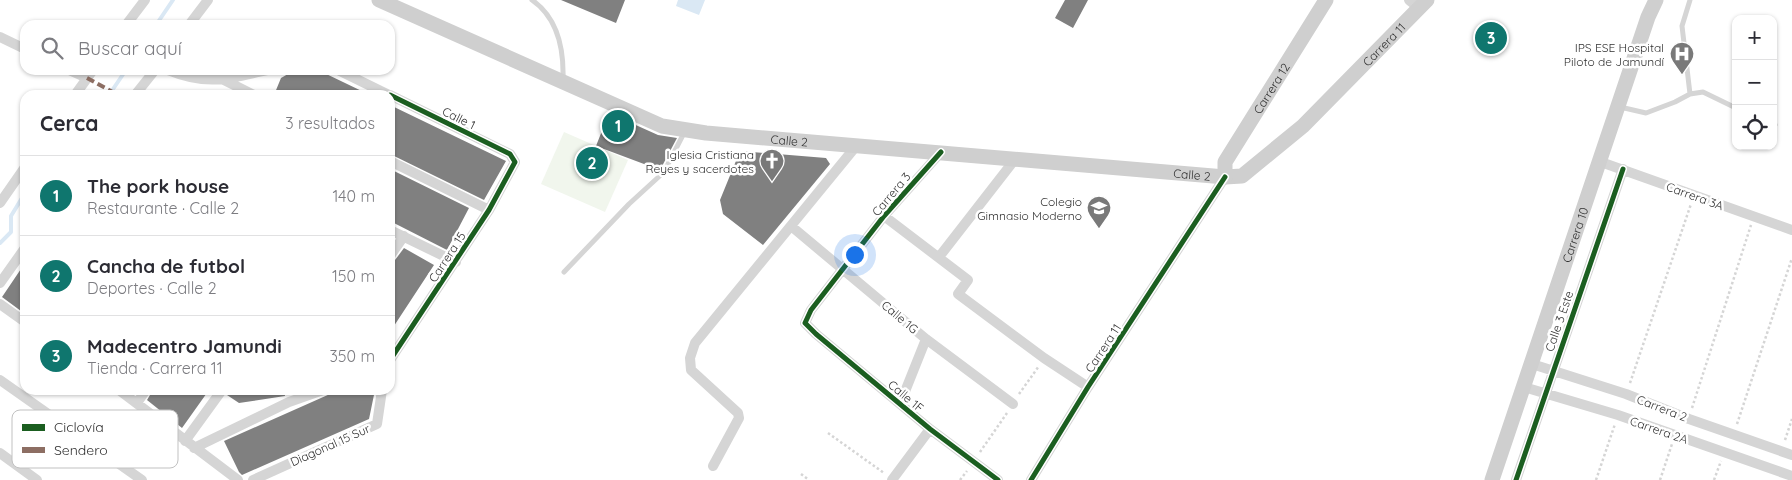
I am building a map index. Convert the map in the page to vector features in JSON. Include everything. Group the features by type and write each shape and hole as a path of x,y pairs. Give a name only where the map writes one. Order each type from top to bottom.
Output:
{"main road":[{"name":"Calle 2","path":"379,0 662,126 738,135 1225,176"},
{"name":"Carrera 12","path":"1225,176 1225,162 1326,0"},
{"name":"Carrera 10","path":"1646,0 1648,18"},
{"name":"Carrera 10","path":"1492,480 1598,161 1656,0"},
{"name":"Carrera 11","path":"1225,176 1242,176 1303,126 1418,3"}],"street":[{"path":"130,20 145,0"},
{"path":"193,20 208,0"},
{"path":"0,38 20,47"},
{"path":"79,90 89,75"},
{"path":"140,90 151,75"},
{"path":"180,75 191,80 224,80 246,75"},
{"name":"Calle 1","path":"348,75 380,90"},
{"path":"224,80 244,90"},
{"name":"Calle 1","path":"395,97 510,154 515,162"},
{"path":"713,466 739,418 738,413 691,370 690,358 695,343 857,145"},
{"name":"Carrera 3","path":"806,323 810,310 884,216 940,152"},
{"path":"939,257 1016,158"},
{"name":"Carrera 3A","path":"1598,161 1792,230"},
{"name":"Carrera 15","path":"395,353 489,210 515,162"},
{"path":"395,163 489,210"},
{"name":"Calle 3 Este","path":"1516,480 1552,370 1623,169"},
{"path":"0,202 20,174"},
{"name":"Carrera 11","path":"1031,480 1088,387 1100,372 1225,176"},
{"path":"884,216 968,280 958,294 1044,358 1088,387"},
{"name":"Calle 1G","path":"790,226 926,338 1013,404"},
{"path":"395,232 456,262"},
{"path":"395,249 404,236"},
{"path":"0,283 20,255"},
{"path":"0,304 20,318"},
{"name":"Calle 1F","path":"806,323 816,334 930,430 998,480"},
{"path":"900,404 926,338"},
{"name":"Carrera 2","path":"1532,364 1626,394 1689,419 1792,455"},
{"path":"0,380 20,394"},
{"name":"Carrera 2A","path":"1524,387 1618,416 1792,476"},
{"path":"21,395 43,410"},
{"path":"126,395 146,410"},
{"path":"137,403 143,395"},
{"path":"190,444 219,395"},
{"path":"289,402 294,395"},
{"path":"190,444 309,395"},
{"name":"Diagonal 15 Sur","path":"253,480 377,424 381,395"},
{"path":"892,480 930,430"},
{"path":"178,435 238,480"},
{"path":"0,453 12,462"},
{"path":"21,468 37,480"},
{"path":"125,468 142,480"}],"lane":[{"path":"532,0 538,4 555,28 564,58 562,82"},
{"path":"1690,0 1682,26 1690,94"},
{"path":"1617,106 1646,113 1690,94 1703,92 1732,106"},
{"path":"564,272 629,204 664,172 686,129"}],"path":[{"path":"1626,394 1694,196"},
{"path":"1689,419 1754,216"},
{"path":"1733,434 1792,258"},
{"path":"960,480 1044,358"},
{"path":"1596,480 1618,416"},
{"path":"1781,451 1792,419"},
{"path":"828,433 892,480"},
{"path":"1660,480 1675,435"},
{"path":"1714,480 1724,452"},
{"path":"801,474 809,480"}],"shaded area":[{"path":"678,0 705,0 699,15 676,6"},
{"path":"564,132 628,160 605,212 541,184"}],"building":[{"path":"561,0 625,0 616,23"},
{"path":"1065,0 1088,0 1073,28 1055,18"},
{"path":"286,75 328,75 360,90 276,90 281,78"},
{"path":"395,107 506,161 484,200 395,156"},
{"path":"609,113 658,135 677,138 660,170 596,146"},
{"name":"Iglesia Cristiana Reyes y sacerdotes","path":"740,151 826,158 830,164 763,245 723,214 720,200"},
{"path":"395,171 469,208 447,250 395,224"},
{"path":"404,248 434,265 395,324 395,260"},
{"path":"20,270 20,310 2,297"},
{"path":"150,395 205,395 182,428 178,425 178,410 160,410 147,400"},
{"path":"227,395 285,396 239,403"},
{"path":"328,395 374,395 369,419 242,475 224,441"}],"waterway":[{"path":"159,20 173,0"},
{"path":"112,90 123,75"},
{"path":"0,243 11,232 11,216 20,201"}],"marked path":[{"path":"87,78 109,90"}],"cycle path":[{"path":"395,97 510,154 515,162 489,210 395,352"},
{"path":"941,152 884,216 811,310 805,323 930,429 998,480"},
{"path":"1516,480 1623,169"},
{"path":"1031,480 1088,387 1225,177"}],"place":[{"name":"Madecentro Jamundi","path":"1491,38"},
{"name":"IPS ESE Hospital Piloto de Jamundí","path":"1682,75"},
{"name":"The pork house","path":"618,126"},
{"name":"Cancha de futbol","path":"592,163"},
{"name":"Iglesia Cristiana Reyes y sacerdotes","path":"772,182"},
{"name":"Colegio Gimnasio Moderno","path":"1099,229"}]}
